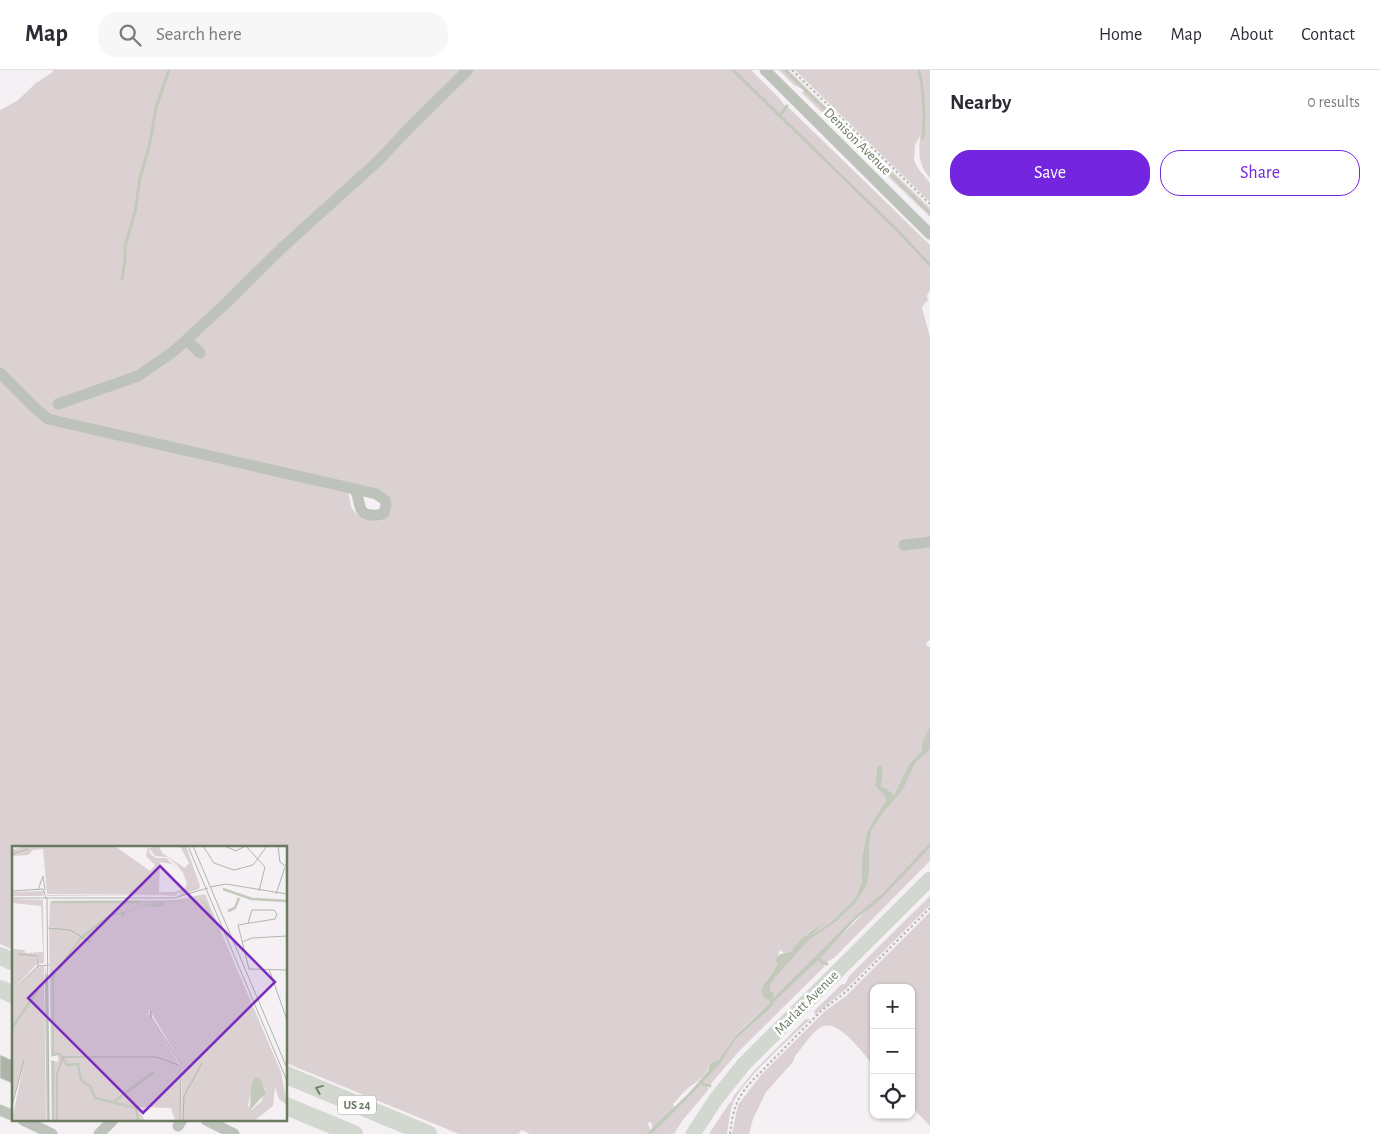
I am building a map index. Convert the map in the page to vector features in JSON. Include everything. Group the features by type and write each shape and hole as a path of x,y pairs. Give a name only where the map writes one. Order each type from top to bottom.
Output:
{"highway":[{"path":"0,956 12,961"},
{"path":"0,989 12,994"},
{"name":"US 24","path":"288,1076 428,1134"},
{"name":"US 24","path":"288,1107 354,1134"}],"main road":[{"name":"Marlatt Avenue","path":"692,1134 716,1099 744,1064 930,879"}],"street":[{"path":"58,404 138,376 158,363 186,340 284,246 377,162 468,70"},
{"name":"Denison Avenue","path":"765,70 930,234"},
{"path":"186,340 200,353"},
{"path":"0,373 48,419 354,489"},
{"path":"904,546 930,542"},
{"path":"0,1110 12,1115"},
{"path":"27,1122 52,1134"},
{"path":"99,1134 111,1122"},
{"path":"210,1122 234,1134"}],"path":[{"path":"792,70 930,204"},
{"path":"730,1134 735,1106 741,1094 814,1019 847,991 930,908"},
{"path":"810,1015 814,1019"}],"shaded area":[{"path":"52,70 751,70 780,99 785,106 783,111 788,107 930,245 930,289 927,296 928,300 922,308 930,337 930,640 926,643 930,647 930,726 922,742 922,751 911,763 894,795 881,786 882,766 880,764 877,767 875,786 884,795 886,800 866,835 862,858 862,881 856,897 830,923 813,934 823,922 787,952 784,953 780,950 775,969 761,990 762,994 771,1001 770,1003 735,1036 721,1056 710,1064 701,1078 684,1091 673,1104 674,1107 661,1122 652,1129 652,1124 648,1123 651,1129 646,1134 530,1134 522,1130 518,1134 459,1134 288,1064 288,846 12,846 12,949 0,944 0,378 40,418 52,424 348,491 353,510 360,516 369,519 377,519 384,516 389,511 391,505 388,498 381,492 48,416 0,368 0,110 17,101 36,83 53,72"},
{"path":"779,70 788,70 930,208 930,217 802,93 804,90 794,85"},
{"path":"795,70 930,70 930,178 921,163 920,136 915,145 914,160 917,167 930,183 930,202"},
{"path":"930,726 930,750 916,762 903,790 885,810 872,829 867,885 855,904 833,924 809,940 775,978 770,985 770,990 774,993 773,998 854,917 867,908 867,910 774,1002 771,1008 736,1039 720,1064 686,1100 658,1128 650,1134 646,1134 688,1094 708,1071 710,1064 719,1059 735,1036 770,1003 761,993 761,989 776,967 778,956 790,951 803,937 824,922 813,934 830,923 856,897 862,881 862,858 866,835 886,800 884,795 875,786 877,767 880,764 882,766 881,786 894,795 910,763 922,751 922,742"},
{"path":"930,750 930,861 834,958 825,963 820,959 825,966 740,1050 710,1085 703,1083 709,1089 682,1121 674,1134 650,1134 720,1064 736,1039 771,1008 774,1002 867,910 854,917 773,998 774,993 770,990 770,985 775,978 809,940 833,924 855,904 867,885 872,829 884,810 903,790 916,762"},
{"path":"930,896 930,905 847,988 815,1015 814,1011 842,984 845,984 850,975"},
{"path":"930,912 930,1126 915,1110 915,984 870,984 870,1061 843,1032 828,1026 821,1027 810,1036 795,1056 793,1062 766,1092 753,1119 749,1134 732,1134 738,1105 761,1075 825,1011 846,996"},
{"path":"806,1019 810,1019 779,1048 739,1093 733,1103 727,1134 709,1134 732,1098 754,1071"}],"building":[{"path":"0,1055 12,1060 12,1083 0,1078"}],"waterway":[{"path":"122,279 125,246 135,212 140,178 150,143 156,108 169,70"},
{"path":"733,70 899,232 930,265"},
{"path":"785,70 930,213"},
{"path":"919,70 924,104 923,138"},
{"path":"780,115 787,106"},
{"path":"865,910 883,895 930,845"},
{"path":"817,957 827,964"},
{"path":"700,1082 710,1086"}]}
